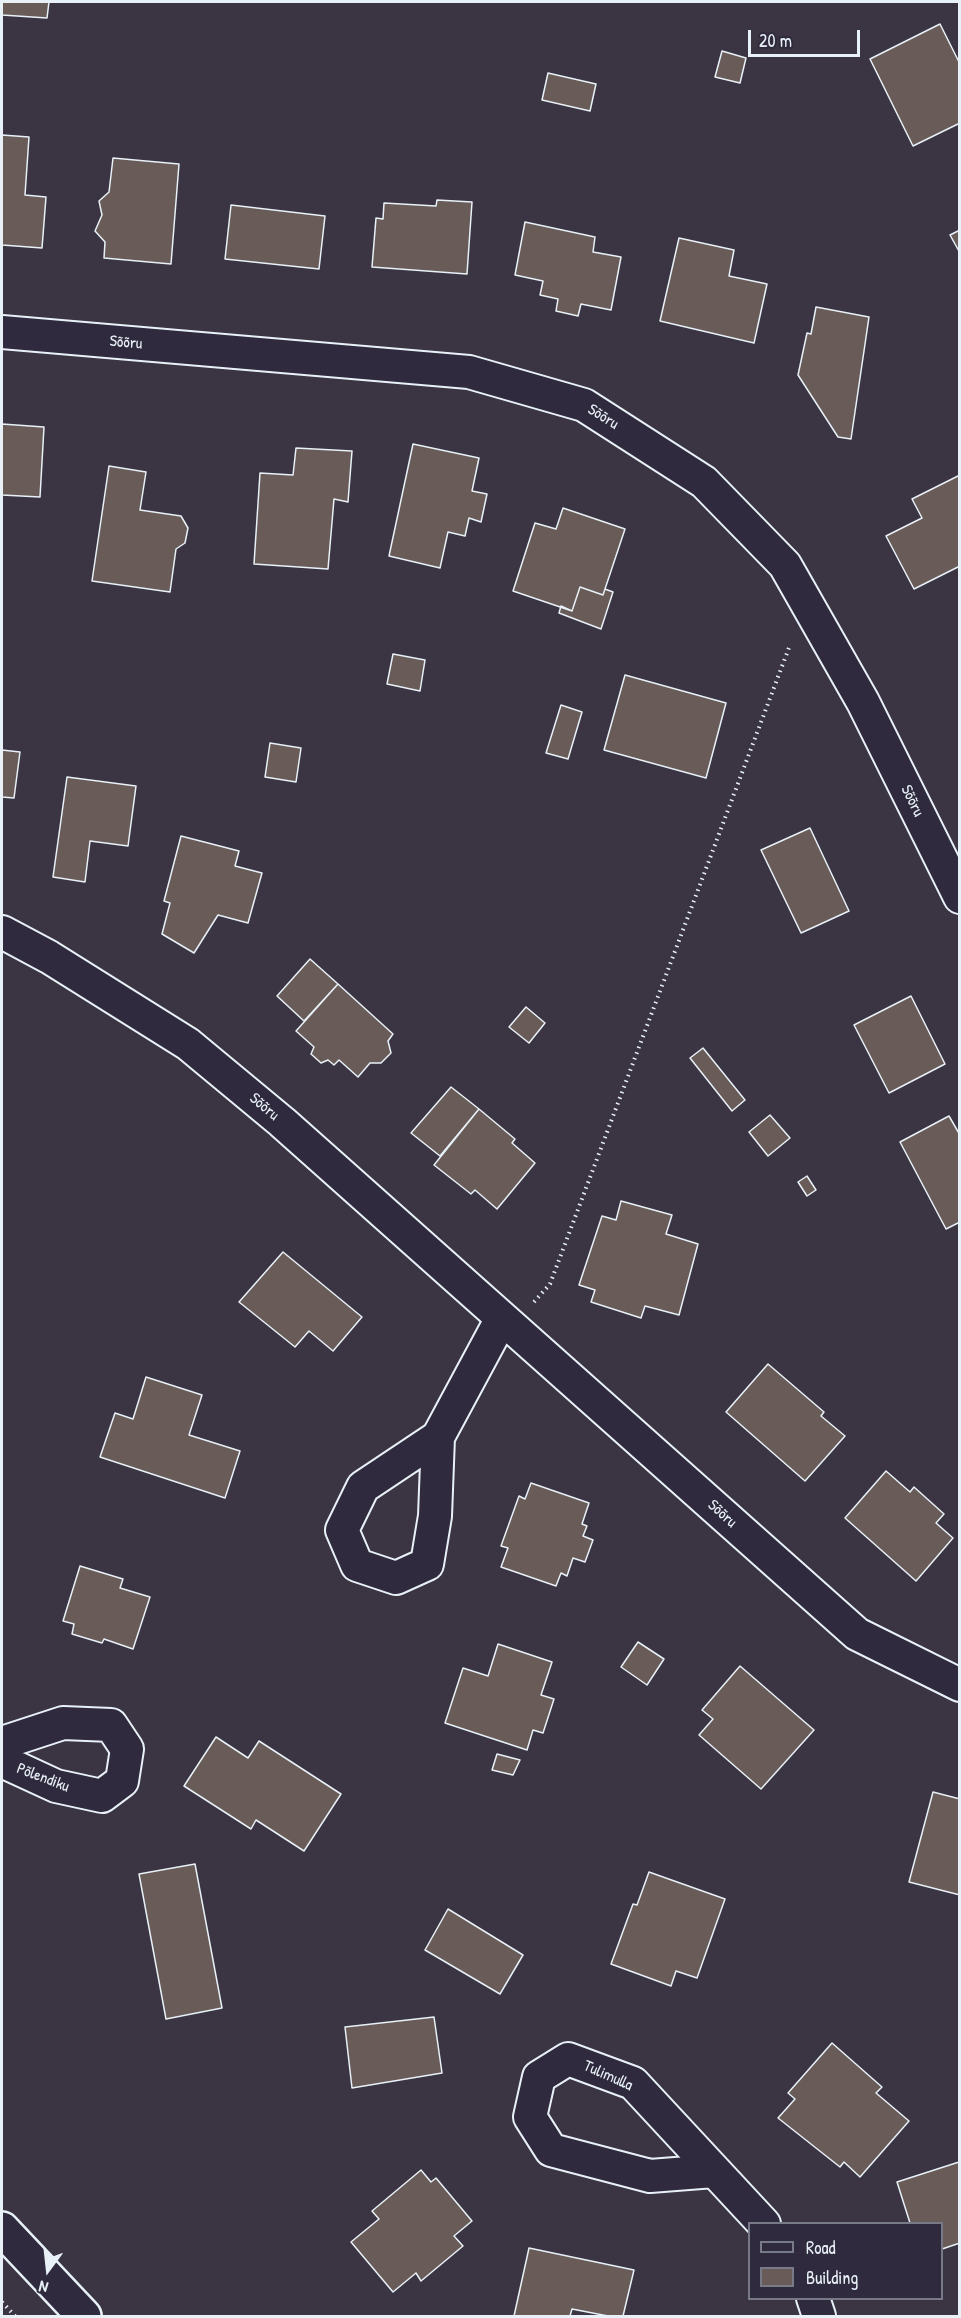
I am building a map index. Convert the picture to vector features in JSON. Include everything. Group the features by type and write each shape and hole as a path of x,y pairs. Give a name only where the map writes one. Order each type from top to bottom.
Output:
{"street":[{"name":"Sõõru","path":"2,332 469,372 584,405 704,482 785,564 863,702 960,897"},
{"name":"Sõõru","path":"2,932 49,957 188,1044 282,1122 857,1634 960,1684"},
{"path":"438,1437 502,1318"},
{"name":"Põlendiku","path":"2,1743 63,1723 111,1725 127,1749 122,1781 102,1796 56,1786 2,1761"},
{"name":"Tulimulla","path":"714,2171 650,2176 551,2150 530,2117 539,2077 568,2059 633,2083 763,2222"},
{"path":"2,2229 84,2316"},
{"path":"814,2300 819,2316"}],"path":[{"path":"502,1318 529,1309 550,1284 806,602"},
{"path":"2,2302 15,2316"}],"building":[{"path":"2,2 49,2 47,18 2,15"},
{"path":"940,24 960,64 960,123 913,146 870,59"},
{"path":"722,51 746,58 740,83 715,77"},
{"path":"548,73 596,84 590,111 542,100"},
{"path":"2,135 29,137 25,195 46,197 42,248 2,245"},
{"path":"113,158 179,164 171,264 104,258 105,242 95,231 102,215 99,201 109,192"},
{"path":"437,200 472,202 467,274 372,267 376,218 383,219 384,203 436,206"},
{"path":"231,205 325,216 319,269 225,259"},
{"path":"525,222 595,237 593,252 621,257 611,310 581,304 578,316 556,311 558,299 540,295 543,281 515,275"},
{"path":"960,230 960,253 950,235"},
{"path":"679,238 734,250 729,276 767,284 754,343 660,321"},
{"path":"816,307 869,317 851,439 838,437 798,375 807,333 811,334"},
{"path":"2,424 44,427 40,497 2,495"},
{"path":"413,444 479,458 472,491 487,494 481,522 469,518 465,536 448,532 440,568 389,556"},
{"path":"296,448 352,451 348,502 334,499 328,569 254,564 260,473 293,475"},
{"path":"109,466 146,472 140,510 181,516 188,528 185,543 176,549 170,592 92,581"},
{"path":"960,475 960,566 914,589 886,536 922,518 912,499"},
{"path":"563,508 625,529 603,595 580,587 572,611 513,591 535,523 556,529"},
{"path":"580,587 603,595 605,589 613,592 601,629 559,613 561,606 572,611"},
{"path":"393,654 425,660 420,691 387,684"},
{"path":"625,675 726,703 706,778 604,750"},
{"path":"561,705 582,712 568,759 546,753"},
{"path":"270,743 301,748 296,782 265,777"},
{"path":"2,750 20,752 14,798 2,797"},
{"path":"67,777 136,786 128,846 90,841 85,882 53,877"},
{"path":"810,828 849,911 801,933 761,850"},
{"path":"181,836 239,851 235,866 262,873 248,923 218,915 194,953 162,934 170,903 164,901"},
{"path":"310,959 338,984 304,1021 277,996"},
{"path":"338,984 393,1034 388,1041 391,1053 381,1063 370,1063 358,1077 339,1060 334,1065 328,1060 321,1063 311,1054 314,1047 296,1031"},
{"path":"911,996 945,1064 889,1093 854,1025"},
{"path":"526,1007 545,1023 529,1043 509,1027"},
{"path":"703,1048 745,1100 732,1111 690,1058"},
{"path":"451,1087 479,1109 440,1156 411,1133"},
{"path":"479,1109 515,1139 512,1143 535,1163 497,1209 475,1190 471,1194 434,1165"},
{"path":"770,1115 790,1138 768,1156 749,1132"},
{"path":"949,1116 960,1135 960,1222 946,1229 900,1142"},
{"path":"807,1176 816,1190 807,1196 798,1182"},
{"path":"621,1201 672,1215 666,1234 698,1244 679,1315 645,1306 641,1318 591,1302 595,1290 579,1285 602,1216 616,1220"},
{"path":"283,1252 362,1317 333,1351 309,1331 295,1347 239,1302"},
{"path":"768,1364 824,1412 821,1416 845,1436 805,1481 726,1412"},
{"path":"146,1377 202,1395 189,1435 240,1451 225,1498 100,1457 115,1413 133,1419"},
{"path":"886,1471 910,1492 914,1487 944,1514 936,1523 953,1538 916,1581 845,1518"},
{"path":"531,1483 589,1503 582,1524 587,1526 583,1536 593,1540 585,1562 573,1558 567,1576 561,1573 556,1586 501,1567 508,1548 501,1546 519,1496 525,1499"},
{"path":"80,1566 123,1579 120,1588 150,1597 133,1649 104,1639 102,1643 72,1634 74,1624 63,1621"},
{"path":"638,1642 664,1659 647,1685 621,1667"},
{"path":"498,1644 552,1662 541,1695 554,1699 543,1733 533,1730 527,1750 445,1723 463,1668 488,1676"},
{"path":"740,1666 814,1730 761,1789 699,1735 713,1719 702,1710"},
{"path":"216,1737 248,1758 259,1741 341,1794 304,1851 256,1820 251,1829 184,1786"},
{"path":"497,1754 520,1760 513,1775 492,1770"},
{"path":"933,1792 960,1799 960,1895 909,1882"},
{"path":"195,1864 222,2008 166,2019 139,1874"},
{"path":"649,1872 725,1899 697,1978 676,1971 671,1986 611,1964 633,1904 637,1905"},
{"path":"448,1909 523,1955 500,1994 425,1950"},
{"path":"434,2017 442,2073 352,2088 345,2027"},
{"path":"832,2043 882,2087 876,2093 909,2121 860,2177 844,2162 840,2167 778,2118 795,2099 788,2093"},
{"path":"959,2162 960,2243 943,2249 943,2222 910,2222 897,2182"},
{"path":"421,2170 431,2182 436,2178 472,2221 454,2236 463,2246 421,2281 416,2273 393,2292 351,2242 379,2219 372,2211"},
{"path":"529,2248 634,2270 623,2316 608,2316 572,2309 570,2316 514,2316"}]}
